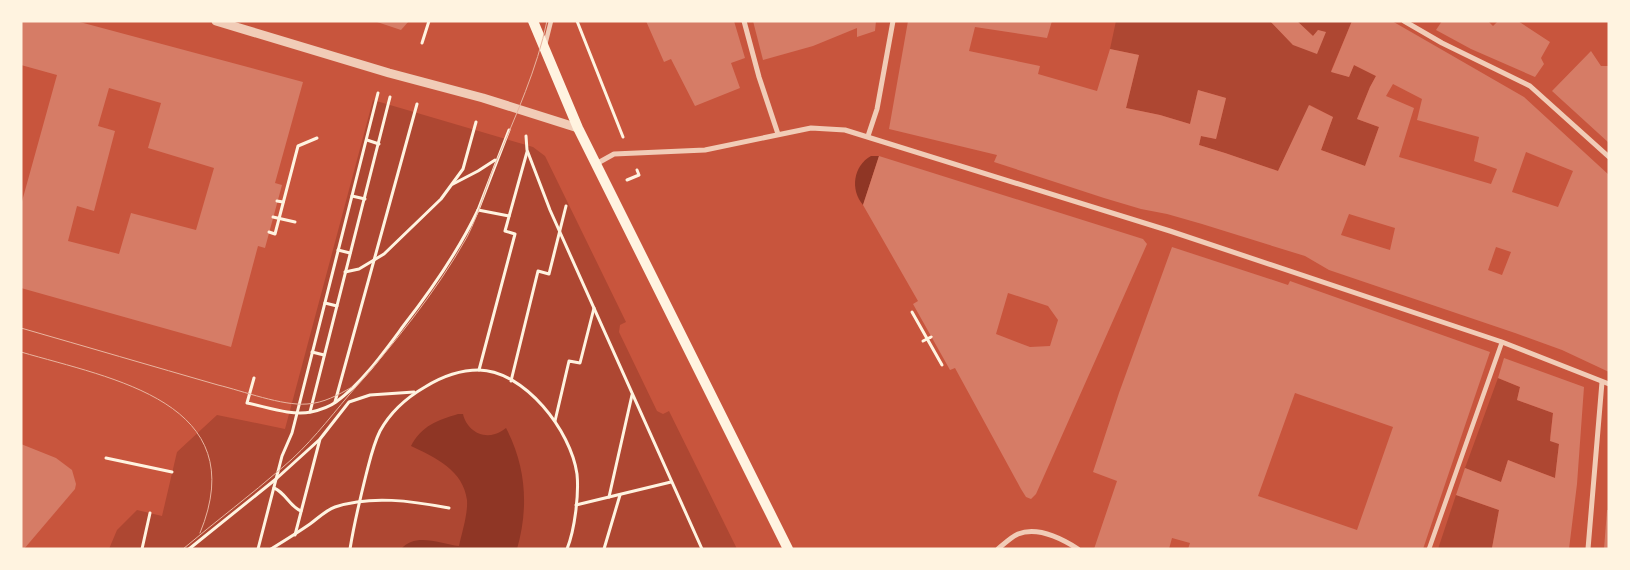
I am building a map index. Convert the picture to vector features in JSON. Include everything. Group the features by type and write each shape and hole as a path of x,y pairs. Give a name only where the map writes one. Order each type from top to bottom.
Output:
{"main road":[{"path":"533,21 578,128 788,549"}],"street":[{"path":"216,21 389,73 483,98 578,128"},
{"path":"544,49 551,21"},
{"path":"744,21 759,77 778,134"},
{"path":"868,136 877,109 893,21"},
{"path":"1404,21 1442,43 1530,86 1609,157"},
{"path":"596,164 614,154 719,149 811,128 845,130 1170,230 1502,342 1609,384"},
{"path":"1429,549 1502,342"},
{"path":"1588,549 1602,382"},
{"path":"998,549 1017,535 1034,530 1060,538 1078,549"}],"path":[{"path":"422,43 429,21"},
{"path":"577,21 630,154"},
{"path":"258,549 282,456 292,433 378,94"},
{"path":"310,412 390,97"},
{"path":"335,402 416,104"},
{"path":"345,272 359,269 384,254 417,224 452,184 463,169 476,122"},
{"path":"254,378 247,403 297,413 310,412 335,402 356,385 415,312 465,236 478,210 496,159 509,130"},
{"path":"526,136 527,150 560,232 702,549"},
{"path":"269,232 275,234 298,146 317,138"},
{"path":"367,140 379,144"},
{"path":"479,370 515,234 504,231 527,150"},
{"path":"452,184 478,171 496,159"},
{"path":"352,196 364,199"},
{"path":"277,201 283,202"},
{"path":"511,382 538,271 549,274 566,206"},
{"path":"478,210 509,216"},
{"path":"273,217 295,222"},
{"path":"338,250 350,253"},
{"path":"324,303 337,306"},
{"path":"555,421 569,361 580,363 594,308"},
{"path":"912,312 929,338 942,365"},
{"path":"923,341 929,338"},
{"path":"312,352 324,355"},
{"path":"350,549 371,454 379,433 389,416 401,403 416,392 443,377 479,370 501,376 540,402 555,421 572,454 577,474 576,505 567,549"},
{"path":"189,549 276,479 320,439 349,402 370,395 416,392"},
{"path":"609,497 632,394"},
{"path":"295,535 320,439"},
{"path":"106,458 172,472"},
{"path":"576,505 671,482"},
{"path":"274,488 281,491 294,508 301,511"},
{"path":"604,549 620,494"},
{"path":"271,549 295,535 334,507 392,500 412,501 449,508"},
{"path":"142,549 150,513"}],"shaded area":[{"path":"1116,21 1270,21 1293,45 1325,32 1318,30 1313,36 1297,21 1352,21 1331,71 1349,77 1354,65 1376,76 1357,119 1379,127 1365,166 1321,150 1333,117 1310,105 1278,171 1199,145 1201,136 1216,139 1226,98 1198,90 1190,124 1126,108 1139,55 1110,49"},
{"path":"373,100 533,147 545,156 626,322 620,325 619,332 657,411 663,414 669,411 737,549 109,549 117,530 137,510 162,516 177,452 217,415 285,429"},
{"path":"871,156 879,156 863,205 856,192 855,179 860,166"},
{"path":"1498,378 1520,387 1517,400 1553,413 1550,438 1559,444 1555,478 1508,460 1501,482 1465,468"},
{"path":"463,414 470,428 479,434 489,435 498,433 506,428 513,442 524,487 523,518 517,549 401,549 407,544 421,540 459,546 467,511 467,500 460,481 439,460 411,446 425,429 437,421"},
{"path":"1456,495 1499,510 1493,549 1438,549"}],"building":[{"path":"21,21 76,21 303,82 275,183 282,185 265,248 258,246 231,347 21,288 21,205 57,75 21,65","holes":["109,88 161,103 148,148 214,168 196,230 131,213 119,254 68,241 77,206 94,211 115,131 98,126"]},
{"path":"374,21 409,21 401,30"},
{"path":"646,21 734,21 745,58 731,63 740,88 695,106 671,59 664,62"},
{"path":"753,21 876,21 875,31 857,37 857,28 813,46 763,60"},
{"path":"908,21 1052,21 1047,38 975,27 969,51 1040,66 1038,74 1097,91 1110,49 1139,55 1126,108 1190,124 1198,90 1226,98 1216,139 1201,136 1199,145 1278,171 1309,105 1333,117 1321,150 1365,166 1379,127 1357,119 1376,76 1354,65 1349,77 1331,72 1352,21 1392,21 1524,97 1609,175 1609,372 1562,350 1329,270 1305,256 1202,224 1104,198 994,162 997,155 889,129","holes":["1393,84 1422,99 1417,120 1479,137 1474,161 1497,169 1491,184 1399,157 1414,108 1386,96","1526,152 1573,171 1558,207 1512,192","1349,214 1395,228 1390,250 1341,235","1496,247 1511,252 1502,275 1488,270"]},
{"path":"1270,21 1297,21 1313,36 1318,30 1326,32 1317,54 1293,45"},
{"path":"1442,21 1488,21 1493,26 1498,21 1518,21 1550,42 1541,58 1544,64 1535,77 1471,49 1436,30"},
{"path":"1591,51 1601,66 1609,66 1609,143 1552,91"},
{"path":"879,156 1143,239 1147,244 1036,494 1031,499 1026,497 1021,489 955,368 950,370 913,304 918,301 863,205","holes":["1008,293 1048,306 1058,320 1050,346 1030,347 996,334"]},
{"path":"1172,247 1288,285 1290,281 1490,352 1423,549 1188,549 1190,543 1172,538 1169,549 1094,549 1117,481 1093,472 1119,393","holes":["1295,393 1393,427 1357,530 1258,496"]},
{"path":"1504,358 1584,387 1577,484 1569,549 1492,548 1499,510 1456,495 1465,468 1501,482 1508,460 1555,478 1559,444 1550,441 1553,413 1517,400 1520,387 1498,378"},
{"path":"21,444 56,458 72,470 76,484 75,489 24,549 21,549"},
{"path":"1607,510 1609,510 1609,549 1604,549"}],"tram line":[{"path":"183,549 301,450 397,339 441,279 455,258 476,218 493,169 532,74 547,21"},
{"path":"21,328 262,398 286,403 307,404 319,402 336,396 352,387"},
{"path":"21,352 95,373 132,387 165,404 191,425 208,453 212,489 200,533"}]}
